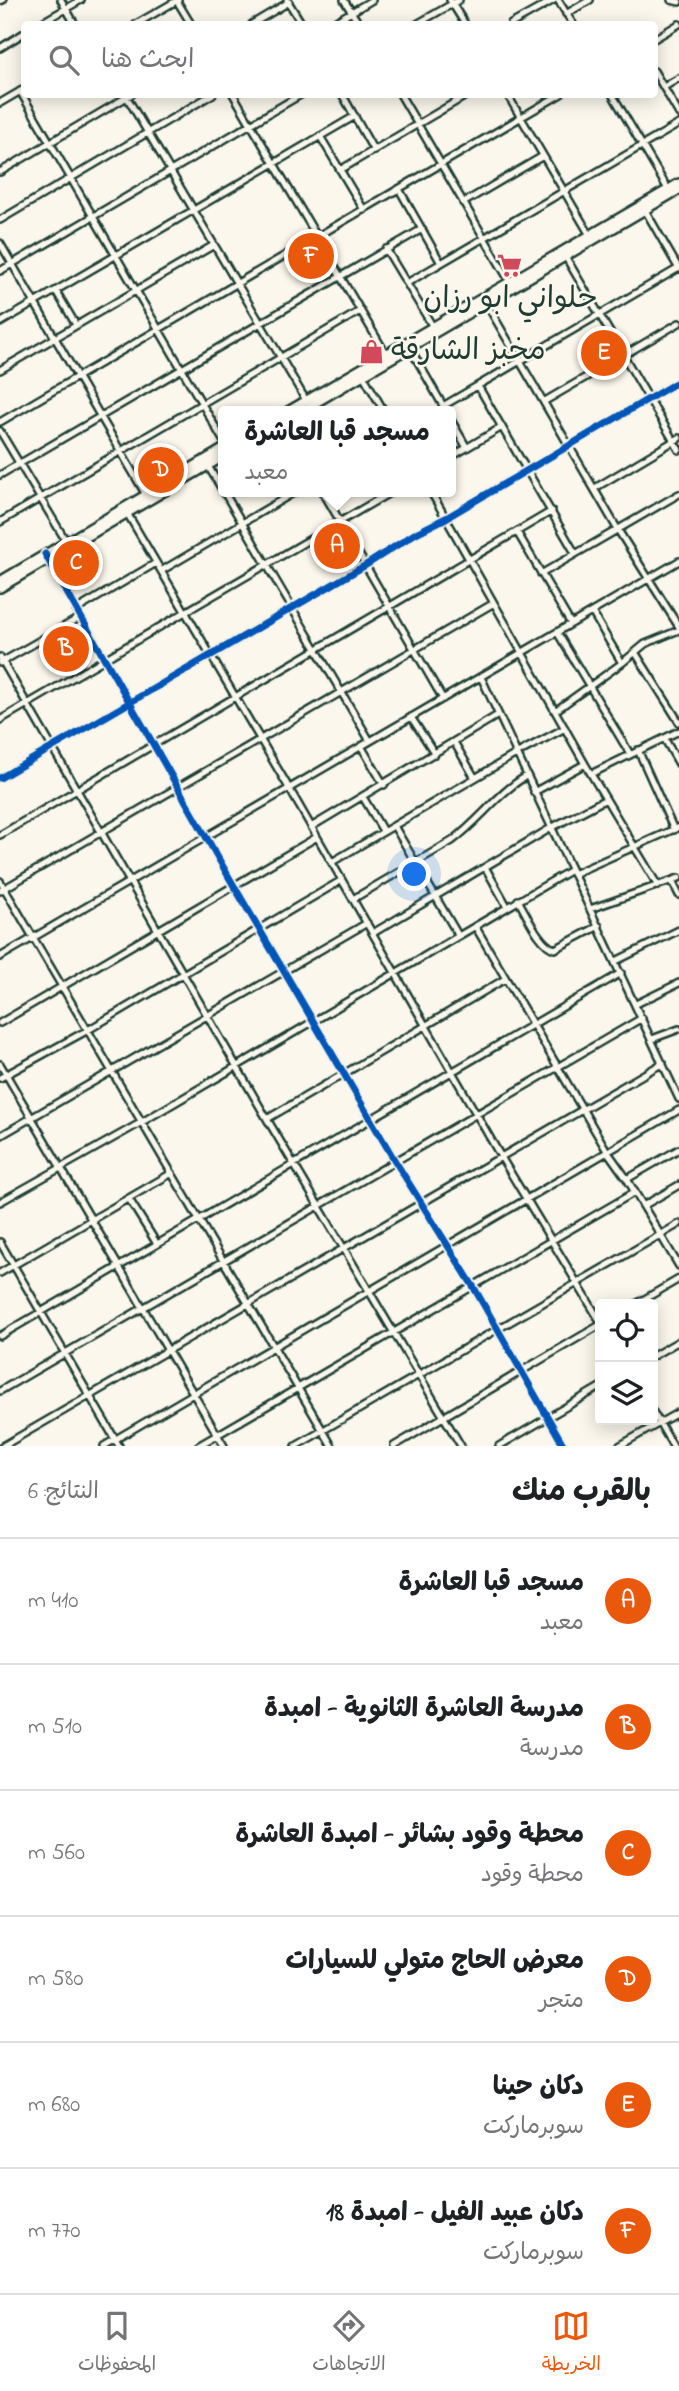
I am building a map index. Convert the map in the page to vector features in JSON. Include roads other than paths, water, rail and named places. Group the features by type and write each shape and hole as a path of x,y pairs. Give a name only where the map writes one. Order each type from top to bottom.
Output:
{"main road":[{"path":"308,404 510,282 645,210 679,183"},
{"path":"302,406 363,375 591,238 670,192 679,190"},
{"path":"0,588 218,452"},
{"path":"0,581 46,557 66,541 127,513 218,460"}],"street":[{"path":"61,0 73,21"},
{"path":"44,21 81,0"},
{"path":"141,21 177,0 189,21"},
{"path":"345,0 357,21"},
{"path":"336,21 372,0"},
{"path":"422,21 451,2 459,0"},
{"path":"517,21 556,0 571,21"},
{"path":"566,14 590,0"},
{"path":"671,0 679,2"},
{"path":"259,21 288,1 300,21"},
{"path":"451,2 463,21"},
{"path":"658,37 679,24"},
{"path":"0,48 21,35"},
{"path":"658,77 679,114"},
{"path":"664,87 679,78"},
{"path":"0,103 21,91"},
{"path":"26,98 49,143 218,430"},
{"path":"0,172 123,98"},
{"path":"130,98 148,134 308,404"},
{"path":"0,220 206,98"},
{"path":"235,98 386,355"},
{"path":"0,271 294,98"},
{"path":"344,98 374,150"},
{"path":"402,98 510,282"},
{"path":"340,170 462,98"},
{"path":"509,98 591,238"},
{"path":"0,422 554,98"},
{"path":"614,98 670,192"},
{"path":"0,323 355,116"},
{"path":"407,283 679,124"},
{"path":"320,136 364,210"},
{"path":"463,203 542,156"},
{"path":"399,189 440,263"},
{"path":"449,406 521,360 679,268 645,210"},
{"path":"0,475 422,229"},
{"path":"0,243 146,495"},
{"path":"0,370 214,245"},
{"path":"386,249 433,327"},
{"path":"565,256 648,399 676,440 679,450"},
{"path":"56,291 76,325"},
{"path":"486,303 618,530 679,628 652,640 555,711"},
{"path":"0,523 360,311"},
{"path":"545,401 679,323"},
{"path":"410,348 443,406"},
{"path":"363,375 381,406"},
{"path":"0,778 679,381"},
{"path":"478,386 575,553"},
{"path":"456,454 502,427"},
{"path":"456,428 467,448"},
{"path":"0,431 66,541"},
{"path":"595,488 676,440"},
{"path":"208,466 218,483"},
{"path":"541,573 679,494"},
{"path":"227,497 370,741"},
{"path":"161,571 287,497"},
{"path":"326,497 443,699"},
{"path":"0,720 382,497"},
{"path":"434,497 585,764 658,886"},
{"path":"0,835 552,511"},
{"path":"127,513 595,1314"},
{"path":"517,532 572,624"},
{"path":"46,557 370,1120 473,1286 564,1446"},
{"path":"0,957 679,561"},
{"path":"76,610 156,563"},
{"path":"2,890 494,603"},
{"path":"592,612 622,663"},
{"path":"79,618 1,661 461,1446"},
{"path":"557,632 630,754"},
{"path":"635,652 679,722"},
{"path":"481,677 679,1099"},
{"path":"311,828 498,715"},
{"path":"411,717 435,754"},
{"path":"332,862 516,754 565,729"},
{"path":"591,774 679,730"},
{"path":"664,738 679,764"},
{"path":"454,742 475,778"},
{"path":"361,747 384,785"},
{"path":"0,1202 237,1067 507,906 572,872 676,828 638,750"},
{"path":"534,792 585,764"},
{"path":"353,899 460,835 500,793 526,776"},
{"path":"363,797 383,831"},
{"path":"373,933 551,828 606,799"},
{"path":"394,825 458,935"},
{"path":"0,1023 317,837"},
{"path":"485,867 507,906"},
{"path":"3,1077 342,880"},
{"path":"590,909 676,880 679,895"},
{"path":"0,881 2,890 88,1030 332,1446"},
{"path":"518,900 544,944 551,949 599,926"},
{"path":"0,1136 366,923"},
{"path":"475,926 582,1110 679,1266"},
{"path":"616,961 679,930"},
{"path":"0,1336 621,973"},
{"path":"267,1119 505,979"},
{"path":"636,1004 679,983"},
{"path":"0,1391 642,1018"},
{"path":"652,1039 679,1029"},
{"path":"3,1446 663,1063"},
{"path":"0,1064 3,1077 32,1117 224,1446"},
{"path":"670,1078 679,1075"},
{"path":"104,1446 679,1110"},
{"path":"627,1179 679,1149"},
{"path":"0,1273 172,1173"},
{"path":"643,1206 679,1185"},
{"path":"198,1446 635,1192"},
{"path":"129,1199 157,1244"},
{"path":"296,1446 679,1224"},
{"path":"0,1242 119,1446"},
{"path":"645,1299 679,1279"},
{"path":"394,1446 595,1326"},
{"path":"658,1353 679,1341"},
{"path":"499,1446 595,1390"},
{"path":"620,1446 679,1412"},
{"path":"659,1422 673,1446"}],"place":[{"name":"دكان عبيد الفيل - امبدة 18","path":"311,256"},
{"name":"حلواني ابو رزان","path":"510,265"},
{"name":"مخبز الشارقة","path":"371,352"},
{"name":"دكان حينا","path":"604,353"},
{"name":"معرض الحاج متولي للسيارات","path":"161,470"},
{"name":"مسجد قبا العاشرة","path":"337,546"},
{"name":"محطة وقود بشائر - امبدة العاشرة","path":"76,563"},
{"name":"مدرسة العاشرة الثانوية - امبدة","path":"66,649"}]}
